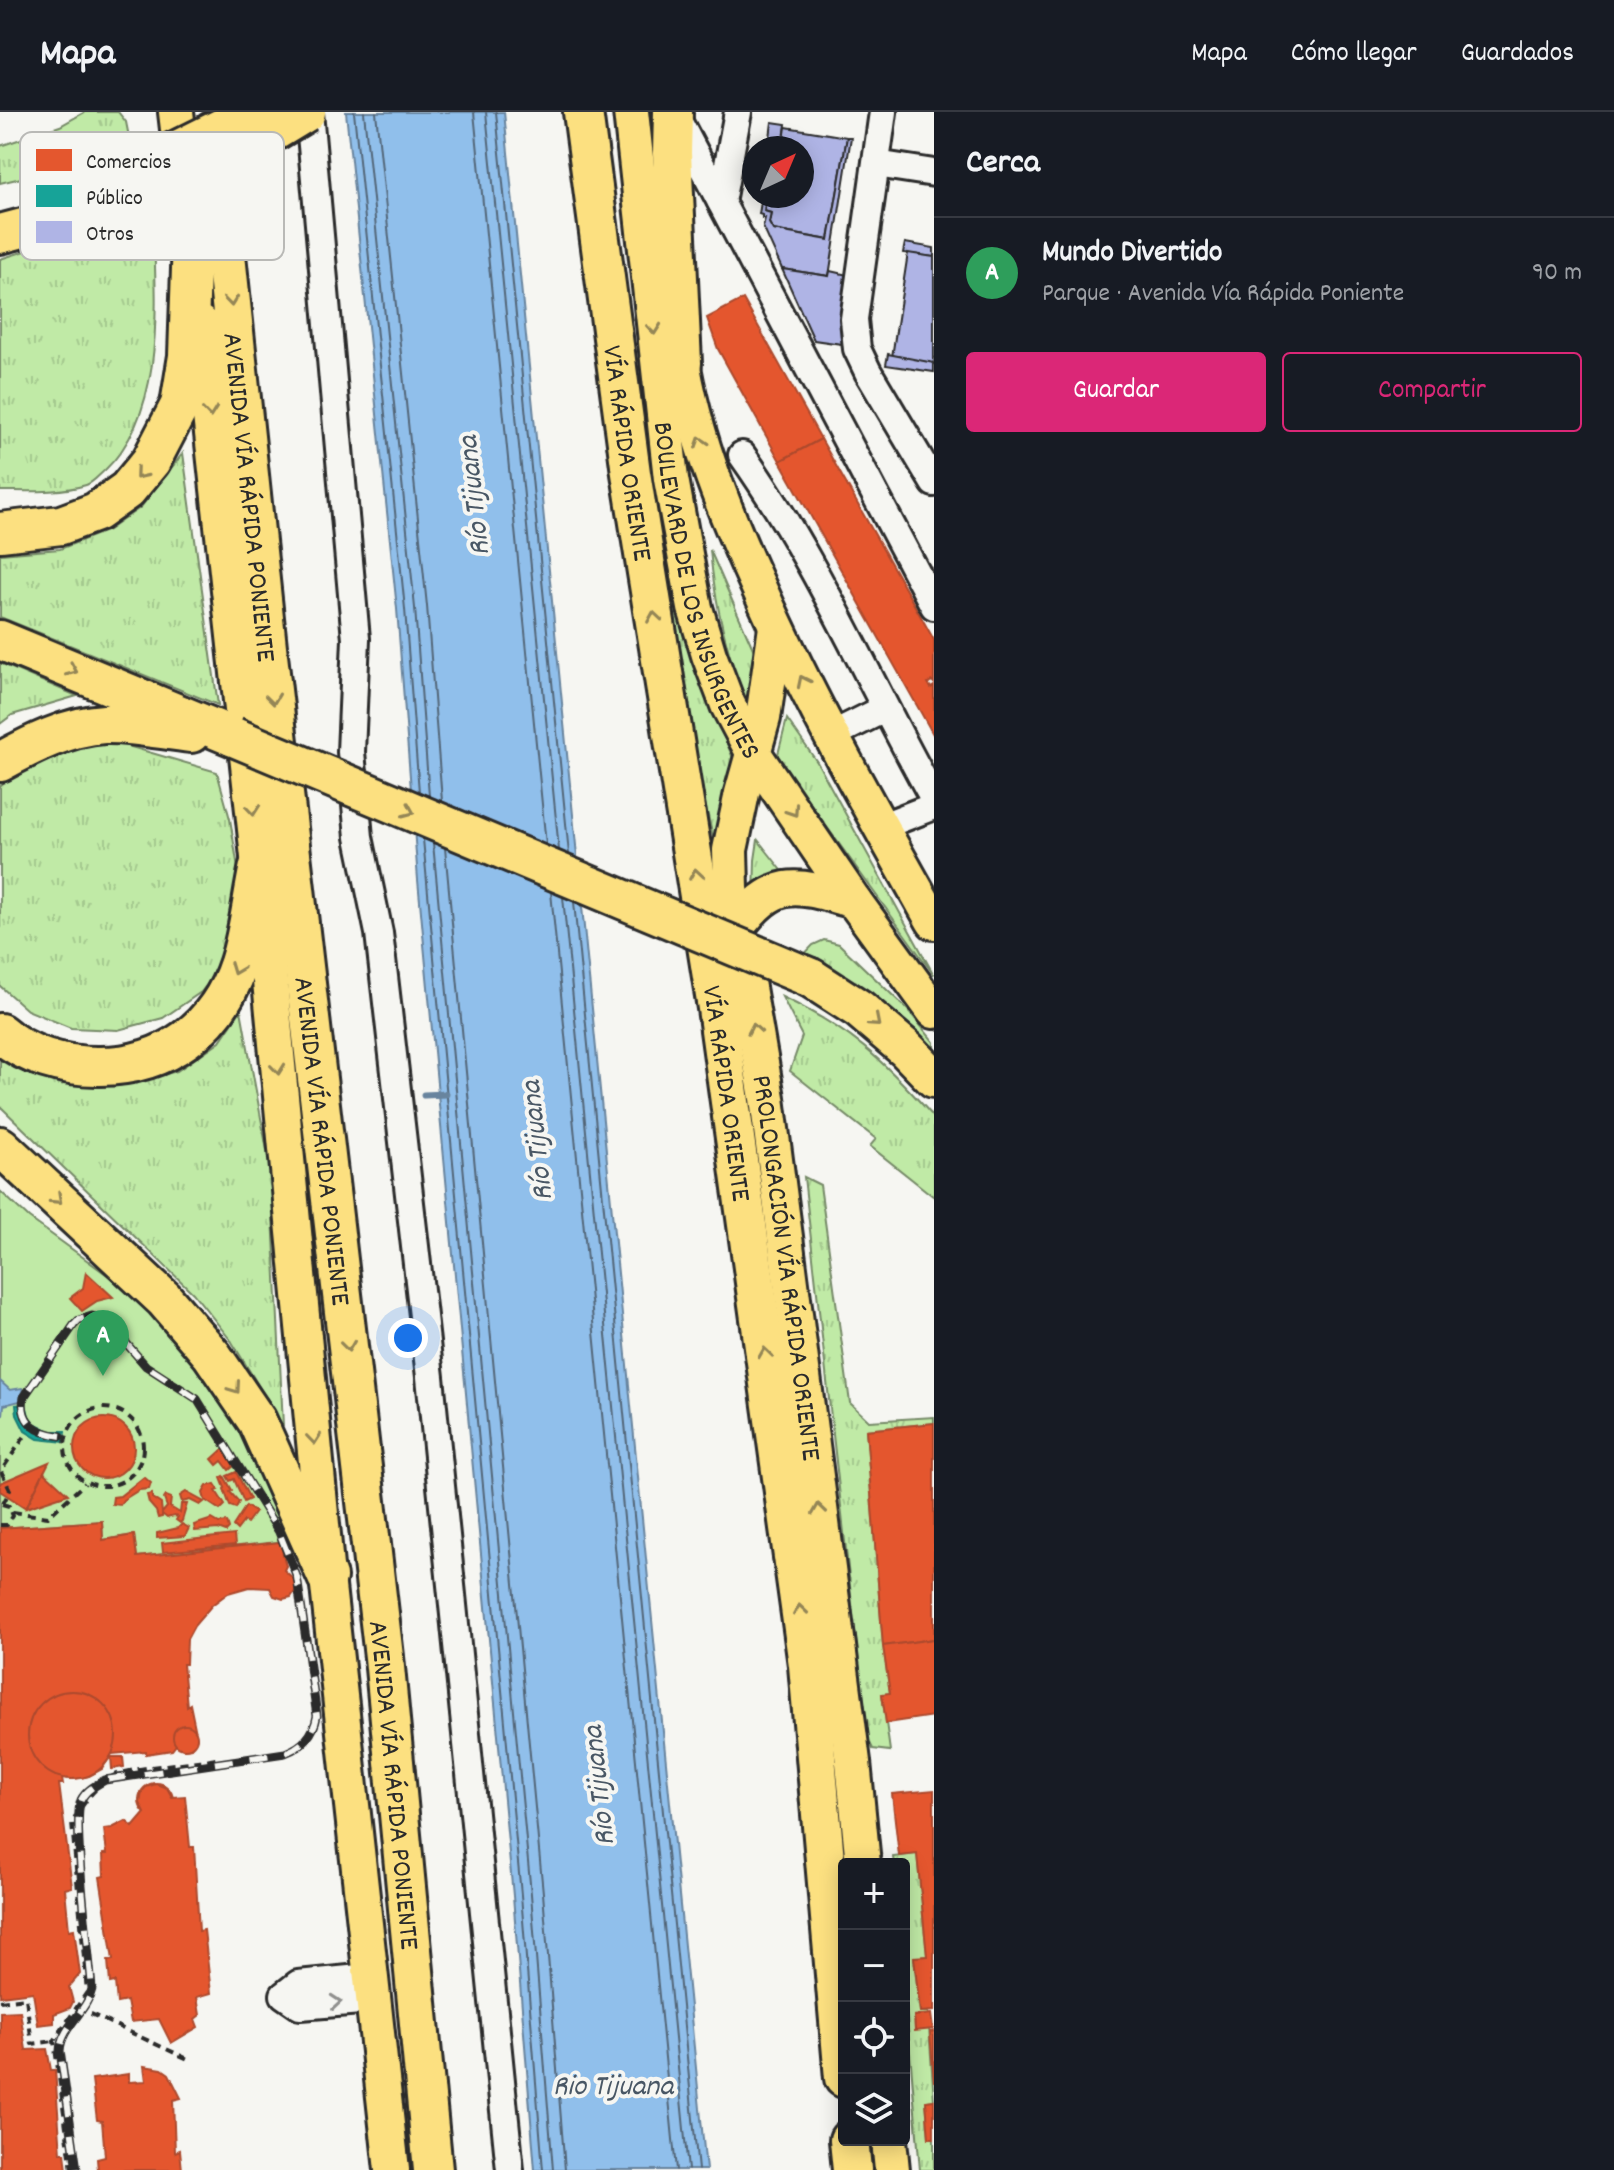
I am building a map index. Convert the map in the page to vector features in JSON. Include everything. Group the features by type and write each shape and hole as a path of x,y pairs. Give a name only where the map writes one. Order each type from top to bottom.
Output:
{"highway":[{"name":"AVENIDA VÍA RÁPIDA PONIENTE","path":"212,112 214,132"},
{"path":"221,132 254,112"},
{"path":"274,132 307,112"},
{"name":"VÍA RÁPIDA ORIENTE","path":"583,112 631,473 717,1008 808,1665 844,2074"},
{"path":"673,112 672,153 682,363"},
{"path":"0,209 20,205"},
{"path":"0,234 20,227"},
{"path":"0,532 61,525 96,512 127,490 151,461 180,405 188,356 191,260"},
{"name":"AVENIDA VÍA RÁPIDA PONIENTE","path":"227,260 267,647 384,1657 433,2170"},
{"path":"0,640 811,978 859,1009 934,1078"},
{"path":"0,762 31,745 73,730 104,724 234,737"},
{"path":"0,1033 43,1059 79,1066 114,1066 150,1059 175,1048 201,1027 229,987 240,962 259,866"},
{"path":"0,1146 164,1299 212,1355 257,1421 327,1577"},
{"path":"808,1665 831,1717 846,1858"},
{"path":"407,1889 395,1911 407,2170"},
{"path":"850,2146 852,2170"}],"main road":[{"name":"AVENIDA VÍA RÁPIDA PONIENTE","path":"176,112 178,132"},
{"name":"BOULEVARD DE LOS INSURGENTES","path":"631,112 658,368 680,537 709,655 728,705 754,754 854,901 934,1011"},
{"name":"BOULEVARD DE LOS INSURGENTES","path":"651,112 682,363 699,435 728,522 830,736 934,922"},
{"name":"AVENIDA VÍA RÁPIDA PONIENTE","path":"194,260 259,866 327,1577 392,2170"},
{"name":"PROLONGACIÓN VÍA RÁPIDA ORIENTE","path":"776,627 763,718 730,850 731,889 767,1098 854,1767 862,1858"},
{"path":"736,929 754,905 767,894 784,888 819,891 854,901"},
{"path":"890,2146 892,2170"}],"lane":[{"path":"307,112 356,639 351,752 359,837 379,933 425,1329 510,2170"},
{"path":"673,112 934,606"},
{"path":"721,202 738,112"},
{"path":"883,112 854,319 857,349 934,483"},
{"path":"876,164 934,173"},
{"path":"742,455 766,488 799,545 934,799"},
{"path":"830,736 884,709"},
{"path":"880,827 934,806"}],"path":[{"path":"98,1409 122,1413 139,1430 143,1442 138,1466 121,1483 97,1486 86,1482 76,1475 65,1453 69,1429 77,1419 98,1409"},
{"path":"25,1436 1,1471 10,1490 1,1504 9,1506 13,1512 48,1517 86,1482"},
{"path":"0,1525 10,1523 13,1512"},
{"path":"72,2170 54,2041 87,1992 72,1823 97,1789 115,1775 217,1758"},
{"path":"0,2001 26,1998 32,2044 54,2041"},
{"path":"78,2008 190,2060"}],"green space":[{"path":"85,112 118,112 126,122 128,132 42,132"},
{"path":"20,139 20,178 0,183 0,146"},
{"path":"20,253 20,260 154,260 154,348 140,415 126,445 94,481 86,485 54,490 0,491 0,259"},
{"path":"183,453 218,705 0,617 0,554 60,549 108,530 141,507"},
{"path":"649,463 665,501 708,699 736,765 720,867 693,752"},
{"path":"710,550 758,660 751,716 724,634"},
{"path":"0,663 77,696 12,715 0,724"},
{"path":"787,719 817,762 934,975 777,758"},
{"path":"114,742 217,772 230,819 245,911 230,955 201,992 163,1018 118,1030 71,1028 27,1010 0,986 0,786 27,764 52,752"},
{"path":"758,840 792,883 754,898 755,860"},
{"path":"824,940 839,944 908,1010 934,1042 934,1066 796,963 813,945"},
{"path":"782,997 827,1021 864,1047 931,1114 934,1118 934,1197 870,1146 876,1139 790,1071 802,1036"},
{"path":"241,1010 271,1172 283,1426 232,1342 193,1293 0,1106 0,1058 44,1078 119,1086 177,1071 220,1041"},
{"path":"804,1177 820,1185 850,1403 869,1421 934,1417 934,1423 866,1430 883,1646 890,1693 882,1694 890,1751 873,1749 867,1737"},
{"path":"0,1191 29,1218 128,1290 170,1330 217,1392 258,1466 286,1541 137,1557 134,1535 103,1540 102,1521 0,1528"},
{"path":"917,1854 927,1956 914,1958 920,2012 928,2012 934,2100 926,2101 929,2138 934,2138 934,2170 920,2170 910,2052 910,1858 893,1857"}],"water":[{"name":"Rio Tijuana","path":"346,112 504,112 706,2170 535,2170 513,1896 418,880 397,609"},
{"path":"0,1381 10,1390 22,1388 26,1395 24,1400 4,1405 0,1417"}],"building: Comercios":[{"path":"743,299 821,439 780,461 718,349 707,318"},
{"path":"821,439 934,640 934,683 928,683 931,688 934,686 934,736 780,461"},
{"path":"86,1272 113,1297 97,1301 82,1311 70,1298 83,1288"},
{"path":"104,1418 116,1420 125,1427 132,1436 132,1460 125,1469 116,1476 104,1478 92,1476 83,1469 76,1460 74,1448 76,1436 83,1427 92,1420"},
{"path":"934,1423 934,1639 883,1646 866,1430"},
{"path":"226,1450 234,1466 229,1470 222,1461 217,1465 212,1459"},
{"path":"49,1462 26,1508 0,1491 0,1483"},
{"path":"44,1472 68,1494 26,1508"},
{"path":"236,1472 250,1499 244,1502 234,1479 230,1481 227,1476"},
{"path":"224,1476 232,1490 230,1492 239,1502 236,1508 230,1506 221,1478"},
{"path":"144,1477 151,1483 149,1489 139,1490 120,1505 112,1504 113,1497 120,1496"},
{"path":"215,1484 225,1505 220,1510 205,1500 203,1493 207,1486"},
{"path":"186,1492 204,1502 200,1505 190,1500 182,1502 180,1496"},
{"path":"152,1494 152,1498 161,1504 162,1513 167,1507 166,1496 171,1498 170,1507 180,1513 181,1504 187,1504 182,1521 180,1523 176,1520 178,1517 167,1518 162,1514 158,1518 147,1495"},
{"path":"246,1506 255,1512 237,1530 233,1526"},
{"path":"212,1519 219,1523 227,1522 229,1529 226,1532 218,1529 195,1531 194,1525"},
{"path":"102,1521 103,1540 134,1535 137,1557 280,1542 286,1566 284,1570 296,1581 296,1590 291,1597 283,1599 274,1596 270,1588 249,1587 228,1593 212,1605 194,1626 187,1639 186,1664 183,1664 187,1706 190,1704 197,1738 191,1748 183,1749 176,1745 172,1750 146,1754 146,1751 112,1754 102,1769 89,1776 62,1778 63,1784 59,1784 72,1887 65,1889 69,1930 74,1929 80,1974 69,1987 73,2002 70,2008 54,2014 54,2023 38,2025 33,1992 0,1996 0,1528"},
{"path":"182,1524 189,1528 185,1536 157,1538 157,1533 178,1528"},
{"path":"234,1535 235,1545 163,1552 162,1543"},
{"path":"934,1639 934,1716 886,1723 882,1694 890,1693 883,1646"},
{"path":"72,1691 89,1694 103,1704 113,1718 116,1735 113,1752 103,1766 89,1776 72,1779 55,1776 41,1766 31,1752 28,1735 31,1718 41,1704 55,1694"},
{"path":"185,1725 196,1732 197,1737 190,1748 185,1749 174,1742 173,1737 180,1726"},
{"path":"111,1757 123,1757 124,1767 112,1769"},
{"path":"156,1783 168,1788 173,1800 168,1812 156,1817 144,1812 139,1800 144,1788"},
{"path":"156,1784 167,1788 172,1797 185,1796 190,1847 194,1847 199,1931 204,1930 211,1993 197,1997 200,2015 195,2019 198,2027 171,2043 159,2019 131,2022 127,2001 117,2003 115,1982 110,1983 108,1961 113,1960 100,1877 104,1876 103,1854 107,1854 104,1829 126,1821 133,1827 145,1813 140,1803 142,1792"},
{"path":"934,1790 934,2011 920,2012 914,1957 927,1956 917,1854 899,1856 892,1794"},
{"path":"20,2011 26,2050 47,2049 51,2070 55,2070 61,2153 65,2153 67,2170 0,2170 0,2012"},
{"path":"931,2014 933,2029 915,2031 914,2016"},
{"path":"934,2031 934,2082 930,2032"},
{"path":"144,2066 162,2069 169,2074 181,2098 173,2100 175,2152 180,2150 182,2170 98,2170 97,2159 105,2157 102,2121 97,2120 92,2079 129,2074 129,2082 146,2081"},
{"path":"934,2100 934,2138 929,2138 926,2101"}],"building: Público":[{"path":"26,1404 34,1423 50,1431 65,1431 64,1442 38,1439 25,1431 16,1405"}],"building: Otros":[{"path":"772,122 786,124 784,136 770,136"},
{"path":"786,127 847,137 829,240 773,230 769,223 771,213 764,211 764,208 814,208 814,136 785,136"},
{"path":"847,137 851,137 829,276 782,269 763,227 765,218 759,214 760,208 771,213 769,223 773,230 829,240"},
{"path":"905,243 934,248 934,257 903,253"},
{"path":"908,253 934,257 934,363 892,357"},
{"path":"782,269 829,276 830,271 852,276 842,344 814,340"},
{"path":"888,354 934,363 934,372 886,365"}],"waterway":[{"path":"424,1095 446,1094"}],"railway":[{"path":"61,1436 38,1429 27,1420 24,1397 74,1325 92,1316 106,1320 146,1366 197,1399 279,1532 297,1577 317,1716 306,1739 285,1753 105,1780 88,1791 81,1800 80,1860 92,1989 65,2034 60,2051 77,2170"}],"place":[{"name":"Mundo Divertido","path":"103,1376"}],"water label":[{"name":"Río Tijuana","path":"472,496"},
{"name":"Río Tijuana","path":"535,1141"},
{"name":"Río Tijuana","path":"597,1786"}]}
